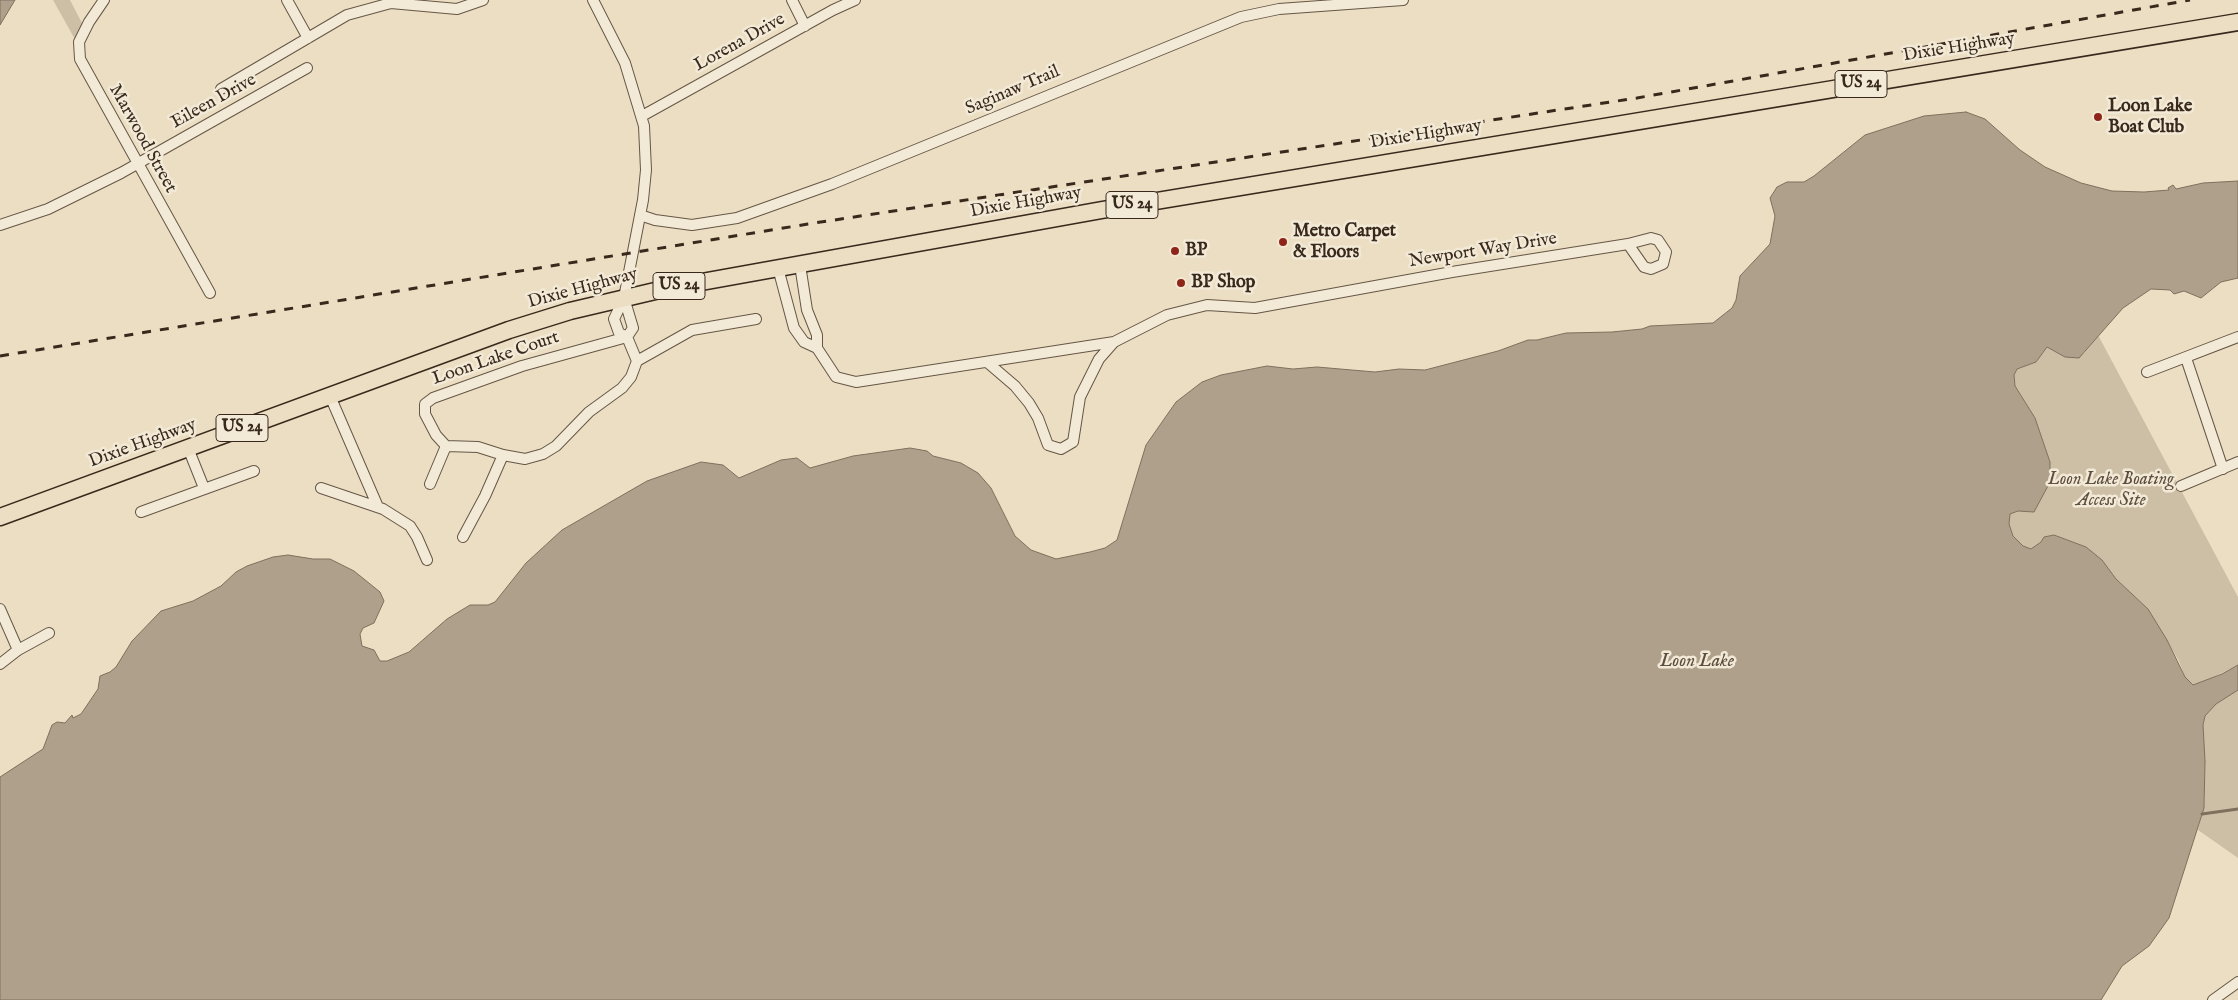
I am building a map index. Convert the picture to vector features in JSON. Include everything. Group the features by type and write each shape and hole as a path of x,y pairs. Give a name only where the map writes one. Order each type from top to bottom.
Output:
{"main road":[{"name":"Dixie Highway","path":"0,518 509,330 570,311 668,288 1121,207 2238,22"}],"street":[{"name":"Marwood Street","path":"104,0 80,39 78,48 80,59 136,163 210,293"},
{"path":"287,0 308,38"},
{"path":"221,90 347,14 372,6 391,3 458,9 483,0"},
{"path":"593,0 625,63 644,126 646,170 640,214 624,298 614,319 619,333 627,337 637,361"},
{"path":"792,0 805,26"},
{"name":"Lorena Drive","path":"642,116 855,0"},
{"name":"Saginaw Trail","path":"640,214 655,220 692,225 737,218 832,184 1131,60 1241,17 1279,9 1403,0"},
{"name":"Eileen Drive","path":"0,225 64,202 121,174 136,163 307,68"},
{"name":"Newport Way Drive","path":"778,268 794,328 804,342 817,348 836,377 856,382 1114,342 1167,315 1187,308 1206,305 1255,308 1452,272 1628,244"},
{"name":"Newport Way Drive","path":"800,265 807,310 817,335 817,348"},
{"path":"624,298 632,328 627,337"},
{"path":"430,484 446,446 478,447 503,455 525,459 543,454 556,446 589,412 622,388 631,377 637,361 692,330 756,319"},
{"name":"Loon Lake Court","path":"446,446 436,435 424,409 428,400 522,366 627,337"},
{"path":"2147,372 2238,337"},
{"name":"Newport Way Drive","path":"987,362 1015,386 1029,402 1038,418 1048,445 1061,449 1073,442 1080,397 1099,359 1114,342"},
{"path":"2186,358 2223,469"},
{"path":"330,396 378,507"},
{"path":"188,448 204,488"},
{"path":"463,537 503,455"},
{"path":"2182,486 2238,462"},
{"path":"141,512 254,471"},
{"path":"321,488 378,507 410,526 418,537 427,560"},
{"path":"0,609 18,650"},
{"path":"0,664 18,650 49,633"},
{"path":"2213,1000 2238,982"}],"green space":[{"path":"53,0 70,0 84,27 77,43"},
{"name":"Loon Lake Boating Access Site","path":"2098,335 2238,597 2238,665 2201,683 2193,685 2185,677 2179,661 2148,609 2116,579 2102,560 2086,547 2054,535 2044,537 2041,542 2031,549 2023,547 2013,536 2009,524 2010,514 2018,511 2034,512 2049,484 2050,474 2050,462 2035,418 2015,386 2014,375 2017,369 2036,362 2047,347 2065,357 2084,353"},
{"path":"2238,690 2238,858 2198,830 2205,800 2203,725 2205,716 2216,704"}],"water":[{"path":"0,0 15,0 0,25"},
{"name":"Loon Lake","path":"1966,112 1985,119 2020,150 2045,167 2081,183 2112,191 2144,192 2169,190 2168,188 2173,185 2176,189 2203,183 2238,181 2238,278 2221,282 2201,298 2184,291 2174,294 2170,290 2151,289 2123,308 2079,358 2065,357 2047,347 2036,362 2017,369 2014,375 2015,386 2035,418 2050,462 2050,474 2049,484 2034,512 2018,511 2010,514 2009,524 2013,536 2023,546 2031,549 2041,542 2044,537 2054,535 2086,547 2102,560 2116,579 2148,609 2167,640 2185,677 2193,685 2222,674 2238,665 2238,690 2216,704 2205,716 2203,725 2205,761 2204,808 2169,918 2149,946 2122,966 2101,1000 0,1000 0,777 43,749 52,725 57,722 65,723 72,715 73,718 81,714 98,689 100,676 116,667 132,641 161,611 193,601 221,586 236,572 247,566 273,557 288,555 313,559 330,559 354,571 380,592 384,601 374,623 363,628 360,634 362,646 374,650 380,661 387,661 409,652 447,619 470,605 488,605 495,602 526,563 562,530 647,481 701,462 723,465 739,478 781,460 797,458 810,468 853,456 910,448 927,451 933,456 961,463 978,473 991,488 1015,536 1031,550 1056,559 1090,552 1105,548 1117,540 1146,445 1176,402 1202,382 1221,375 1267,366 1293,369 1317,367 1375,372 1399,369 1425,370 1498,351 1528,340 1537,340 1566,333 1612,332 1642,329 1650,326 1713,323 1732,308 1736,300 1740,276 1770,244 1775,216 1770,198 1777,187 1787,182 1804,182 1865,135 1924,116"}],"waterway":[{"path":"2202,814 2238,809"}],"railway":[{"path":"0,356 808,224 1637,98 2190,0"}],"place":[{"name":"Loon Lake Boat Club","path":"2098,117"},
{"name":"Metro Carpet & Floors","path":"1283,242"},
{"name":"BP","path":"1175,251"},
{"name":"BP Shop","path":"1181,283"}]}
